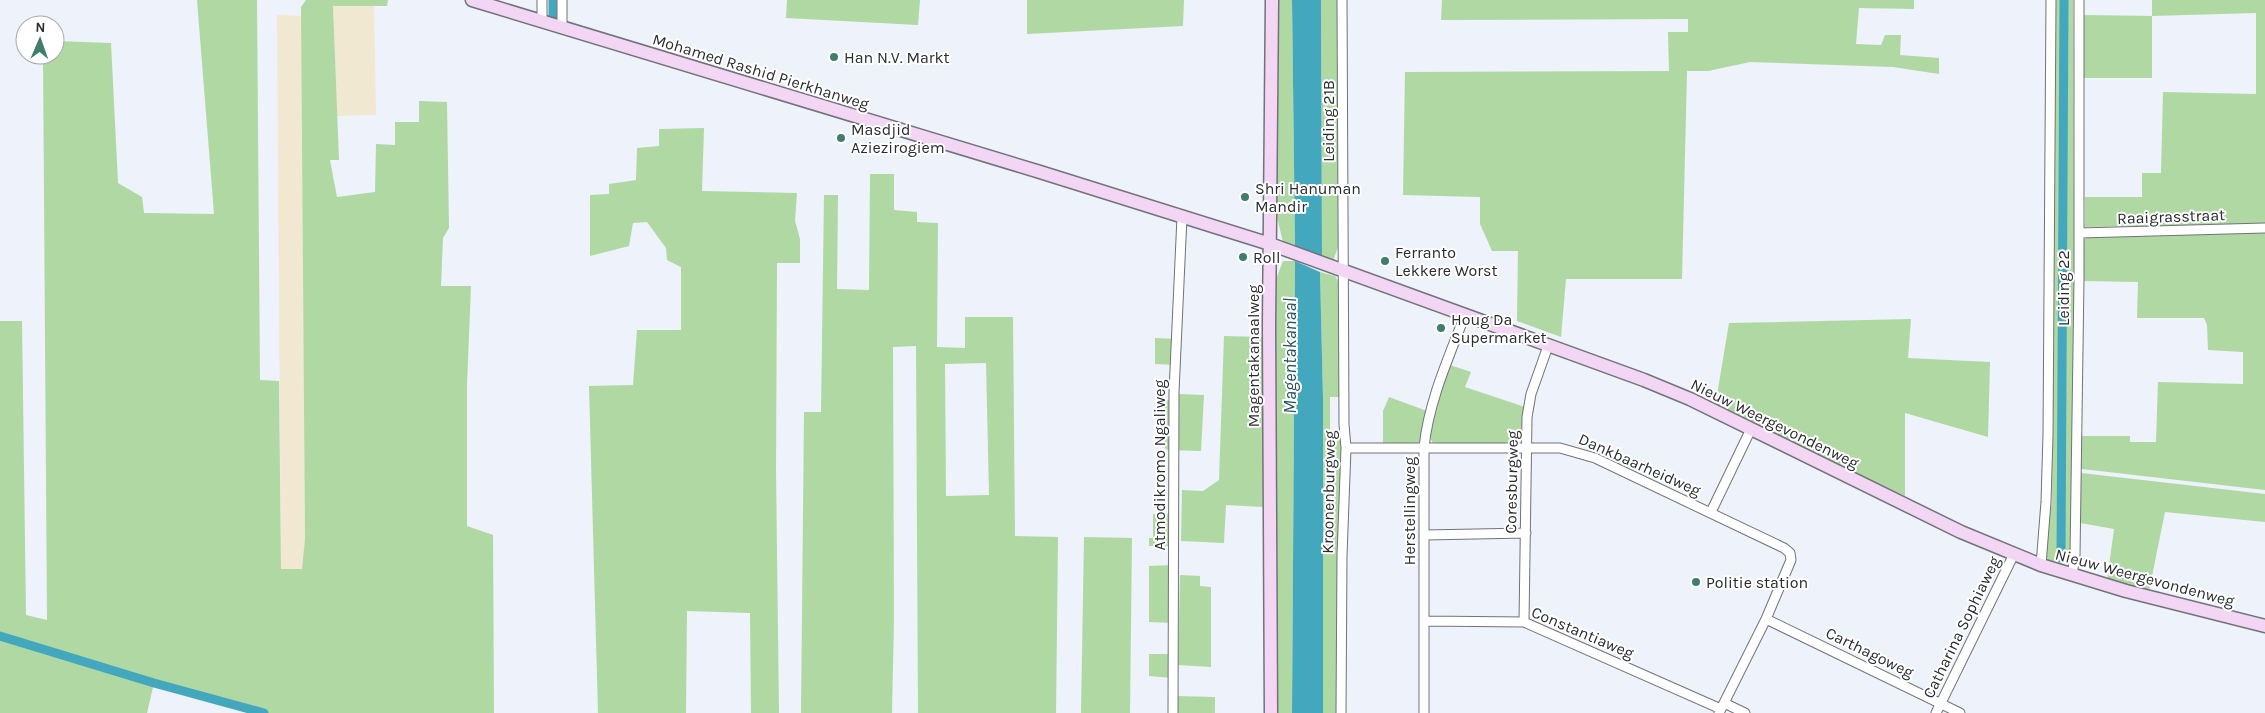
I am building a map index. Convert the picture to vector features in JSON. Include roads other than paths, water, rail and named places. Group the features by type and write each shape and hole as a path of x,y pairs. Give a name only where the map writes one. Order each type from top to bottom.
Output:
{"street":[{"name":"Mohamed Rashid Pierkhanweg","path":"472,0 1040,172 1270,244"},
{"path":"542,0 542,21"},
{"path":"562,0 562,27"},
{"name":"Magentakanaalweg","path":"1271,713 1269,505 1272,0"},
{"name":"Leiding 21B","path":"1342,0 1343,272"},
{"name":"Leiding 22","path":"2041,565 2046,502 2048,416 2051,0"},
{"name":"Leiding 22","path":"2072,576 2075,556 2077,433 2079,0"},
{"name":"Atmodikromo Ngaliweg","path":"1173,713 1174,392 1182,217"},
{"name":"Raaigrasstraat","path":"2079,234 2265,228"},
{"name":"Nieuw Weergevondenweg","path":"1270,244 1644,380 1750,428 1961,532 2041,565 2126,591 2265,626"},
{"name":"Kroonenburgweg","path":"1341,713 1342,556 1346,448 1344,424 1343,272"},
{"name":"Herstellingweg","path":"1424,713 1424,448 1429,413 1465,315"},
{"name":"Coresburgweg","path":"1524,622 1527,417 1531,394 1548,346"},
{"path":"1711,512 1750,428"},
{"name":"Dankbaarheidweg","path":"1346,448 1527,446 1578,451 1711,512 1784,548 1790,553 1791,560 1766,619"},
{"path":"1425,535 1526,533"},
{"name":"Catharina Sophiaweg","path":"1936,713 2014,554"},
{"path":"1721,709 1766,619"},
{"name":"Carthagoweg","path":"1766,619 1960,713"},
{"name":"Constantiaweg","path":"1425,621 1524,622 1721,709 1745,713"}],"water":[{"path":"1292,0 1321,0 1322,257 1295,247"},
{"path":"1295,261 1320,272 1323,398 1323,713 1292,713"}],"waterway":[{"path":"553,0 553,16"},
{"path":"2061,558 2064,0"},
{"path":"2061,558 2062,498"},
{"path":"0,636 154,683 264,713"}],"place":[{"name":"Han N.V. Markt","path":"834,57"},
{"name":"Masdjid Aziezirogiem","path":"841,138"},
{"name":"Shri Hanuman Mandir","path":"1245,197"},
{"name":"Roll","path":"1243,257"},
{"name":"Ferranto Lekkere Worst","path":"1385,261"},
{"name":"Houg Da Supermarket","path":"1441,328"},
{"name":"Politie station","path":"1696,582"}],"water label":[{"name":"Magentakanaal","path":"1290,356"}]}
